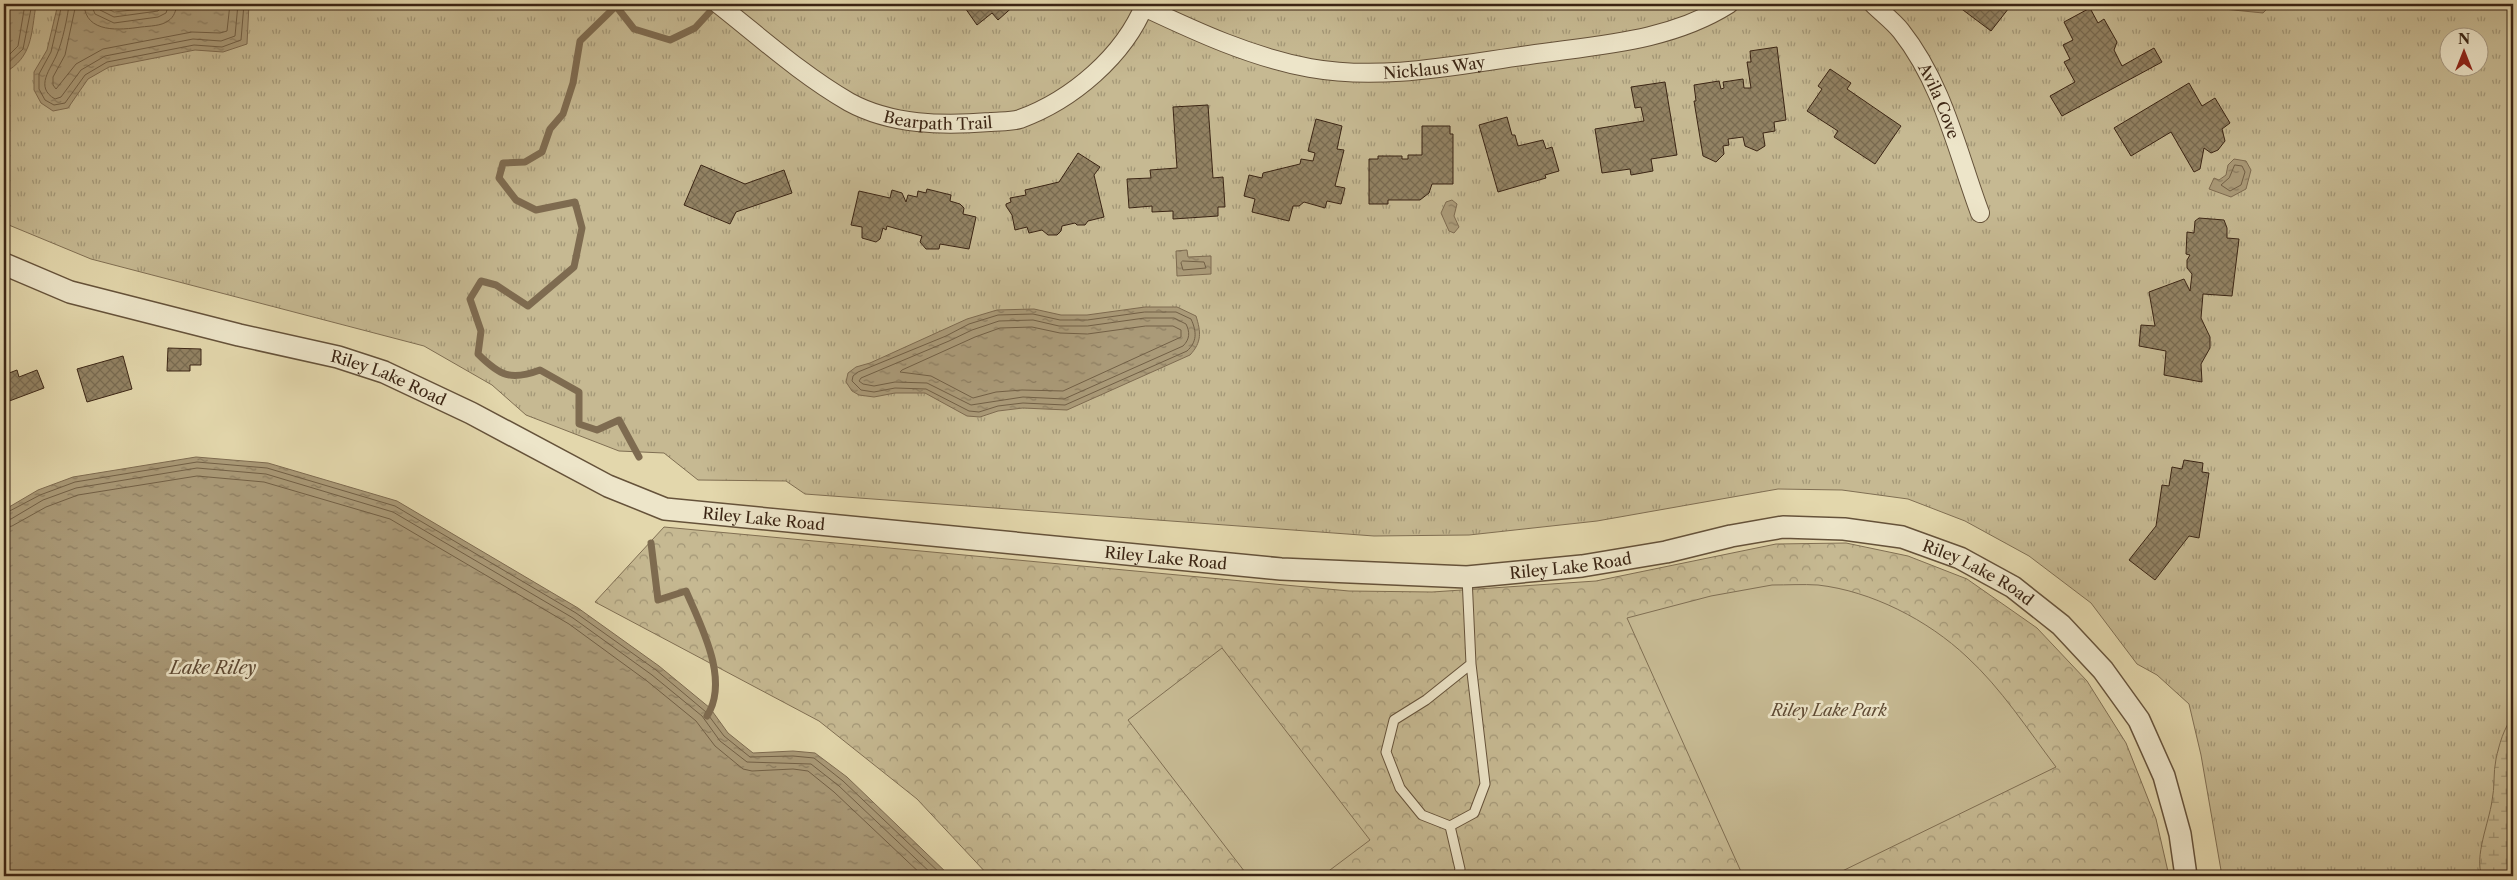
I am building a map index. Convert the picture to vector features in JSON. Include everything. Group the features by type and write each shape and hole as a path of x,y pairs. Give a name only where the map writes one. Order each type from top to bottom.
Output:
{"street":[{"name":"Bearpath Trail","path":"718,4 814,79 850,102 887,117 930,124 973,124 1018,120 1058,100 1094,75 1124,42 1144,5"},
{"name":"Nicklaus Way","path":"1144,5 1207,36 1259,55 1310,68 1364,74 1420,71 1628,42 1674,30 1729,4"},
{"name":"Avila Cove","path":"1873,4 1900,30 1928,72 1948,118 1980,213"},
{"name":"Riley Lake Road","path":"4,264 70,292 240,335 338,357 384,372 471,413 608,486 665,509 1280,569 1467,577 1582,566 1666,552 1731,536 1783,527 1844,529 1902,537 1960,558 2013,587 2061,625 2103,670 2139,720 2164,776 2180,834 2186,876"}],"lane":[{"path":"1467,577 1471,664 1485,784 1474,814 1450,826 1422,815 1400,788 1386,752 1394,720 1426,700 1471,664"},
{"path":"1450,826 1460,869 1458,876"}],"green space":[{"path":"4,4 2513,4 2513,876 2222,876 2201,755 2189,704 2157,675 2137,664 2091,603 2029,556 1965,521 1908,499 1842,490 1778,489 1597,521 1469,535 1374,536 805,494 786,481 698,480 664,453 619,451 526,415 492,385 424,346 91,259 4,223"},
{"name":"Riley Lake Park","path":"664,527 1349,591 1432,592 1596,581 1776,544 1846,543 1908,556 1967,579 2037,628 2087,681 2126,743 2156,819 2169,876 989,876 917,799 819,721 595,602"},
{"path":"1772,585 1818,585 1838,588 1898,609 1935,631 1967,657 1991,682 2056,767 1832,876 1743,876 1627,618 1711,596"},
{"path":"1222,648 1370,840 1322,876 1248,876 1128,720"},
{"path":"2513,717 2513,876 2482,876 2480,868 2481,849 2493,796 2496,759 2504,731"}],"water":[{"path":"4,4 36,5 26,52 21,60 4,73"},
{"path":"58,4 99,4 114,12 188,4 249,4 247,44 223,52 195,50 109,67 88,79 68,108 53,111 41,103 34,90 34,72 47,50"},
{"path":"2200,4 2272,4 2263,13 2204,7"},
{"path":"2234,159 2246,161 2251,170 2246,189 2231,197 2209,189 2214,178 2219,180 2226,175 2228,165"},
{"path":"1452,200 1457,204 1454,216 1459,227 1454,233 1449,231 1441,213 1446,202"},
{"path":"1187,250 1188,257 1211,256 1211,274 1177,276 1176,251"},
{"path":"1145,307 1177,307 1196,316 1199,337 1194,350 1190,355 1067,410 1023,408 998,411 980,417 967,416 925,393 895,393 874,397 859,395 852,391 846,382 848,373 856,367 870,363 967,319 997,310 1034,309 1061,315 1087,315"},
{"name":"Lake Riley","path":"196,457 268,463 397,501 578,608 659,666 710,708 728,733 753,753 793,751 815,753 847,777 950,876 4,876 4,510 38,490 73,477"}],"building":[{"path":"1016,4 998,20 992,13 977,25 963,5"},
{"path":"1955,4 2012,4 1991,31"},
{"path":"2090,8 2098,23 2104,19 2117,42 2114,50 2122,66 2154,48 2162,62 2062,116 2050,96 2075,82 2064,62 2070,59 2063,45 2073,40 2064,22"},
{"path":"1777,47 1786,120 1774,122 1775,131 1763,133 1765,146 1757,151 1745,146 1743,137 1728,139 1729,145 1723,146 1724,154 1716,162 1703,156 1694,101 1696,101 1694,85 1719,81 1721,89 1724,88 1723,82 1743,79 1744,88 1751,88 1747,62 1751,62 1750,51"},
{"path":"1830,69 1851,83 1847,89 1901,126 1875,164 1834,137 1838,131 1807,111 1822,89 1818,86"},
{"path":"1665,82 1677,155 1651,159 1653,171 1631,175 1630,169 1602,173 1595,129 1644,121 1641,107 1635,108 1631,87"},
{"path":"2189,83 2202,106 2215,98 2230,123 2222,129 2225,141 2218,150 2211,153 2204,148 2200,169 2194,172 2171,132 2131,156 2114,128"},
{"path":"1208,105 1213,178 1223,177 1225,207 1218,207 1218,216 1173,219 1173,211 1152,212 1152,206 1129,208 1127,179 1151,178 1150,170 1177,168 1173,107"},
{"path":"1507,117 1512,135 1515,135 1518,146 1543,140 1546,149 1552,147 1559,171 1545,175 1546,178 1498,192 1479,125"},
{"path":"1316,119 1342,126 1337,149 1344,150 1335,186 1345,188 1341,204 1327,201 1325,208 1304,202 1299,206 1293,206 1289,221 1252,212 1255,199 1244,196 1249,175 1262,178 1263,173 1300,164 1301,159 1313,161 1315,153 1308,151"},
{"path":"1422,126 1450,126 1450,134 1453,134 1453,184 1432,184 1429,193 1420,200 1388,200 1388,204 1369,204 1369,159 1378,159 1378,156 1402,156 1402,159 1408,159 1408,155 1422,155"},
{"path":"1078,153 1100,167 1094,175 1104,217 1088,221 1085,225 1077,225 1075,223 1062,226 1061,231 1057,235 1048,235 1042,230 1029,233 1027,227 1015,230 1012,215 1006,206 1006,204 1011,202 1010,198 1026,195 1025,190 1059,182"},
{"path":"701,165 745,184 784,170 792,193 736,212 730,224 684,205"},
{"path":"927,189 951,195 950,201 960,204 964,208 963,214 976,217 969,249 940,244 939,249 926,249 920,242 922,236 887,226 886,230 883,228 880,239 876,242 862,238 862,227 851,225 859,191 890,198 892,190 902,193 906,202 908,195 917,197 918,191 926,193"},
{"path":"2199,218 2224,220 2227,228 2227,238 2239,239 2232,296 2203,294 2201,318 2210,337 2210,348 2201,364 2202,382 2164,375 2166,351 2139,346 2141,325 2155,326 2149,292 2184,279 2190,291 2192,274 2187,268 2187,260 2190,255 2186,254 2187,232 2194,233 2195,221"},
{"path":"168,348 201,349 201,365 190,365 190,371 167,371"},
{"path":"123,356 132,389 87,402 77,369"},
{"path":"17,370 19,377 37,370 44,388 4,403 4,375"},
{"path":"2184,460 2203,463 2202,472 2209,473 2199,538 2189,536 2155,580 2129,560 2156,526 2162,485 2169,486 2172,467 2182,469"}],"waterway":[{"path":"639,457 619,420 597,430 579,424 579,392 540,370 513,376 500,372 478,354 481,331 470,299 481,281 496,285 528,306 574,267 582,228 575,202 536,210 516,200 499,178 503,163 525,162 542,152 550,129 563,114 573,83 580,41 616,6 634,29 670,40 695,28 717,4"},
{"path":"651,543 658,600 686,591 711,653 716,686 713,702 707,716"}]}
